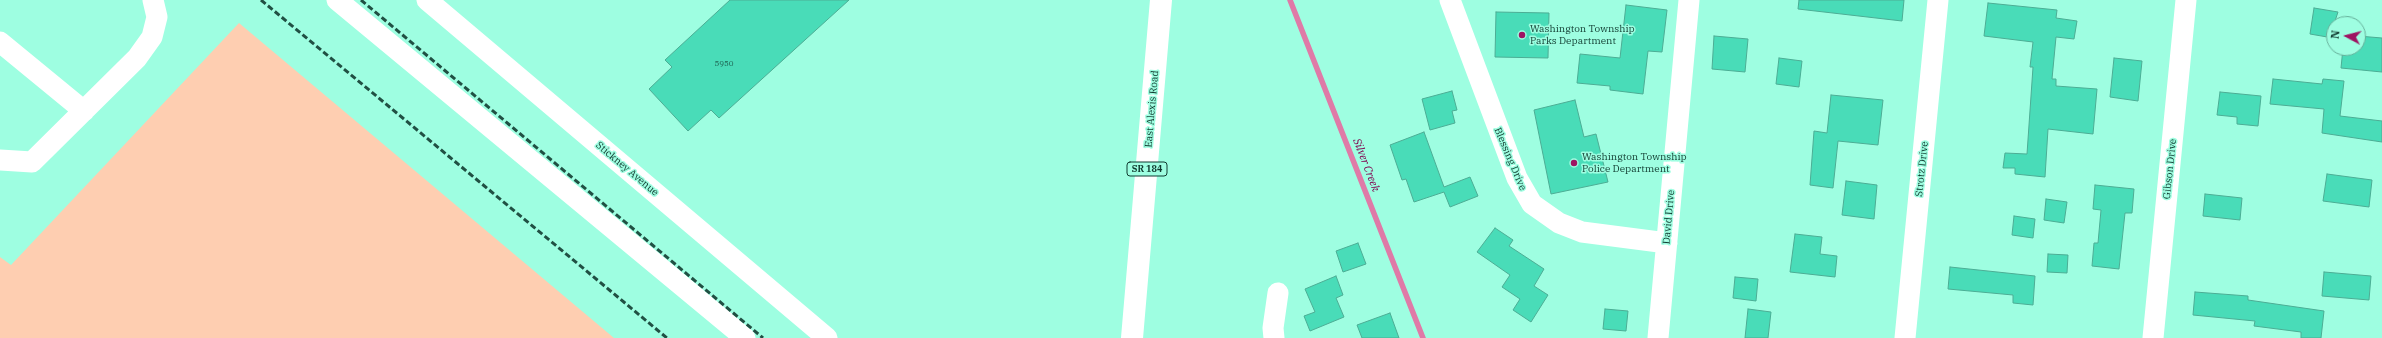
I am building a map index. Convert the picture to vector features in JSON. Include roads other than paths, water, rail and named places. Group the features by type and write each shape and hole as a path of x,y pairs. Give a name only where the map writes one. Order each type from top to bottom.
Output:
{"main road":[{"name":"East Alexis Road","path":"1132,338 1161,0"}],"street":[{"path":"0,160 32,162 137,58 152,37 157,17 153,0"},
{"path":"337,0 746,338"},
{"name":"Stickney Avenue","path":"427,0 827,338"},
{"name":"Blessing Drive","path":"1450,0 1516,178 1532,204 1559,223 1582,232 1667,243"},
{"name":"David Drive","path":"1658,338 1689,0"},
{"name":"Strotz Drive","path":"1905,338 1938,0"},
{"name":"Gibson Drive","path":"2153,338 2186,0"},
{"path":"0,42 84,111"},
{"path":"1274,338 1273,328 1278,293"}],"waterway":[{"name":"Silver Creek","path":"1290,0 1423,338"}],"railway":[{"path":"261,0 667,338"},
{"path":"361,0 763,338"}],"place":[{"name":"Washington Township Parks Department","path":"1522,35"},
{"name":"Washington Township Police Department","path":"1574,163"}]}
